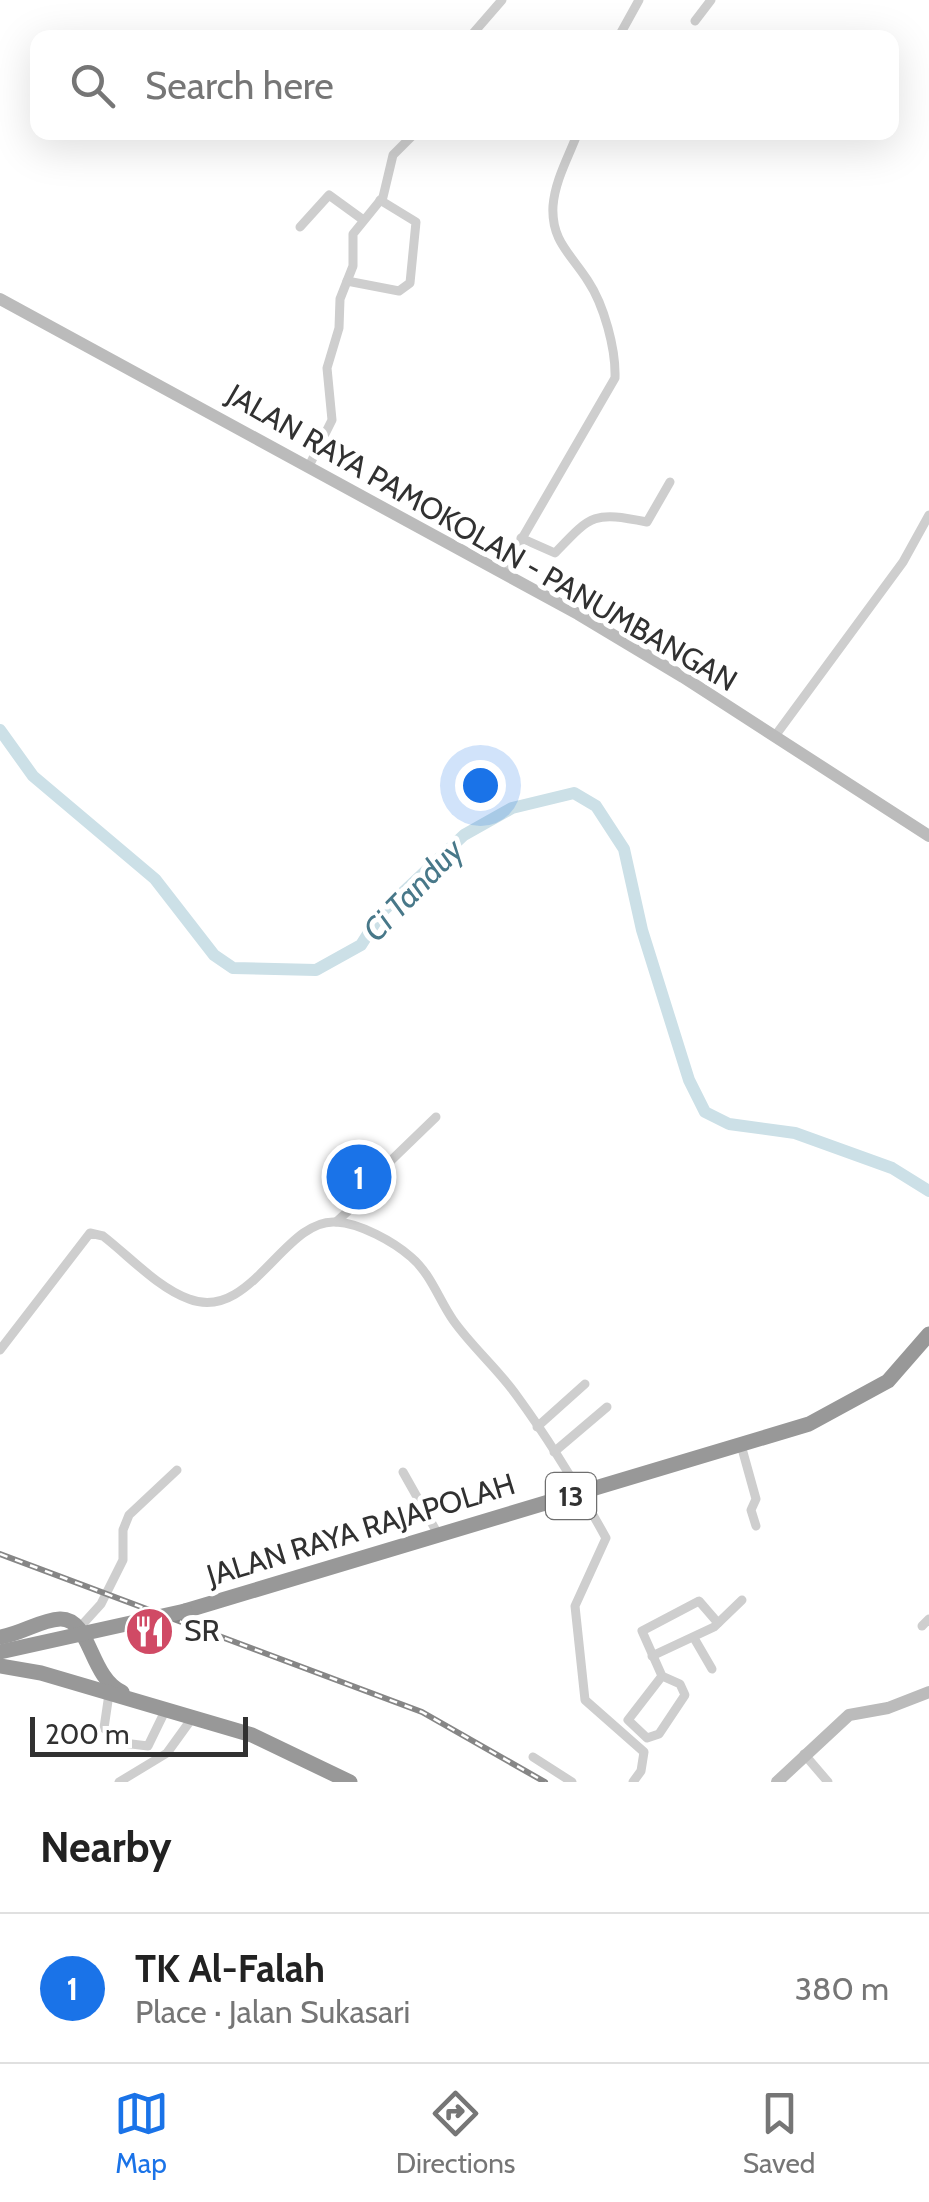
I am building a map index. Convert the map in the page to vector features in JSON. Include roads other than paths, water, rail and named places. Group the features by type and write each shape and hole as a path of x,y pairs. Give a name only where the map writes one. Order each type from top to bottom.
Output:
{"highway":[{"name":"JALAN RAYA RAJAPOLAH","path":"0,1652 185,1612 809,1424 871,1392 907,1364 929,1334"},
{"path":"0,1637 55,1620 80,1626 106,1682 162,1708"},
{"path":"0,1666 194,1717 296,1752 350,1782"}],"main road":[{"name":"JALAN RAYA PAMOKOLAN - PANUMBANGAN","path":"0,299 309,466 683,676 929,836"},
{"path":"777,1782 849,1715 888,1708 929,1692"}],"street":[{"path":"480,0 490,10"},
{"path":"475,30 502,0"},
{"path":"622,30 639,0"},
{"path":"695,21 711,0"},
{"path":"309,466 332,420 327,368 353,266 352,234 380,200 393,154 408,140"},
{"path":"502,573 614,378 612,352 596,296 562,251 554,222 556,186 575,140"},
{"path":"300,227 329,195 362,220"},
{"path":"347,281 399,291 410,283 416,222 380,200"},
{"path":"521,538 555,552 580,524 619,516 647,522 670,482"},
{"path":"775,736 903,562 929,515"},
{"path":"0,1350 90,1234 103,1236 178,1294 212,1302 236,1294 291,1243 336,1222 380,1183 377,1174 436,1117"},
{"path":"336,1222 378,1236 412,1258 454,1321 518,1396 583,1492 606,1538 574,1606 585,1700 644,1752 641,1771 633,1782"},
{"path":"537,1427 585,1384"},
{"path":"554,1452 607,1408"},
{"path":"742,1445 756,1499 752,1510 756,1526"},
{"path":"80,1626 101,1604 123,1560 123,1530 130,1515 177,1470"},
{"path":"403,1472 439,1536"},
{"path":"652,1656 694,1638 718,1623 742,1600"},
{"path":"616,1726 657,1676 643,1630 699,1601 704,1602 718,1623"},
{"path":"628,1720 647,1738 659,1734 685,1695 680,1684 662,1676 638,1629"},
{"path":"694,1638 712,1669"},
{"path":"616,1726 628,1720 662,1676"},
{"path":"108,1694 103,1720 108,1737 148,1746 162,1708"},
{"path":"119,1782 167,1753 184,1736 194,1717"},
{"path":"804,1754 828,1782"},
{"path":"533,1757 572,1782"}],"waterway":[{"name":"Ci Tanduy","path":"0,730 33,776 155,879 214,955 233,968 316,970 361,945 382,912 464,835 512,808 574,793 596,806 624,849 642,930 689,1080 705,1112 729,1124 795,1133 892,1168 929,1191"}],"railway":[{"path":"0,1554 422,1712 545,1782"}],"place":[{"name":"TK Al-Falah","path":"359,1177"},
{"name":"SR","path":"149,1631"}]}
